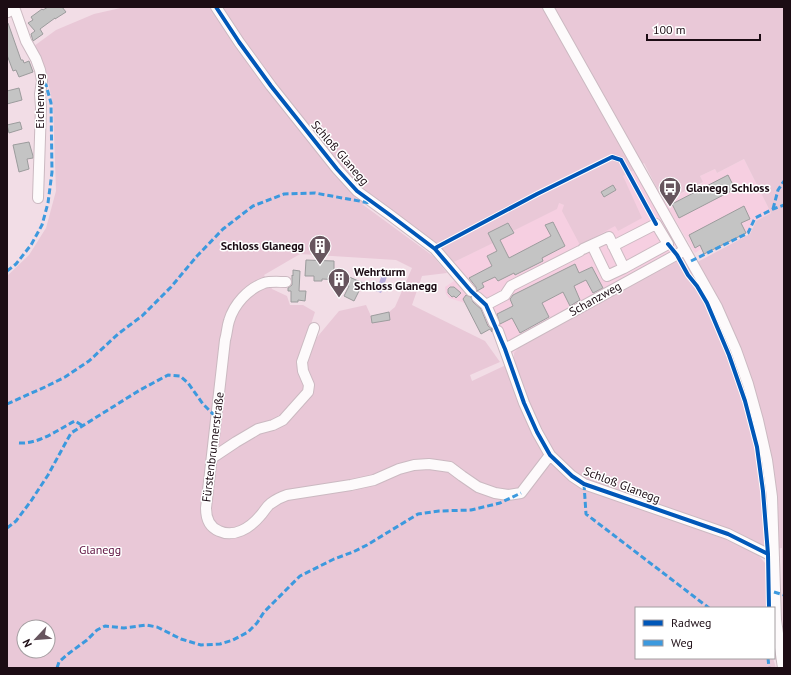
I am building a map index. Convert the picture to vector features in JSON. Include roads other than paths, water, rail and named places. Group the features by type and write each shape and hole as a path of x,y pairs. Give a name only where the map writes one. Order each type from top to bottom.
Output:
{"street":[{"name":"Schloß Glanegg","path":"216,7 238,42 337,169 357,191 390,214 435,249 474,294 486,305 505,349 524,402 537,432 550,455 572,476 584,484 728,534 774,557"},
{"path":"548,7 717,307 736,350 748,384 767,460 772,497 776,620 784,668"},
{"name":"Eichenweg","path":"11,10 36,59 42,81 40,94 41,107 38,198"},
{"path":"585,249 607,276 622,272 668,244 656,224 613,246"},
{"path":"486,305 504,295 511,286 609,237 622,272"},
{"name":"Schanzweg","path":"505,349 685,250"},
{"name":"Fürstenbrunnerstraße","path":"286,282 264,283 248,291 238,304 230,320 225,340 206,508 208,523 218,531 226,534 242,530 260,517 270,504 278,498 287,495 374,480 399,469 414,465 429,464 450,467 478,486 495,493 508,496 521,493 550,455"},
{"path":"212,458 258,429 273,425 283,420 308,392 309,385 303,371 302,362 314,328"}],"place":[{"name":"Glanegg Schloss","path":"670,208"},
{"name":"Schloss Glanegg","path":"320,266"},
{"name":"Wehrturm Schloss Glanegg","path":"339,298"}],"park label":[{"name":"Glanegg","path":"100,550"}]}
